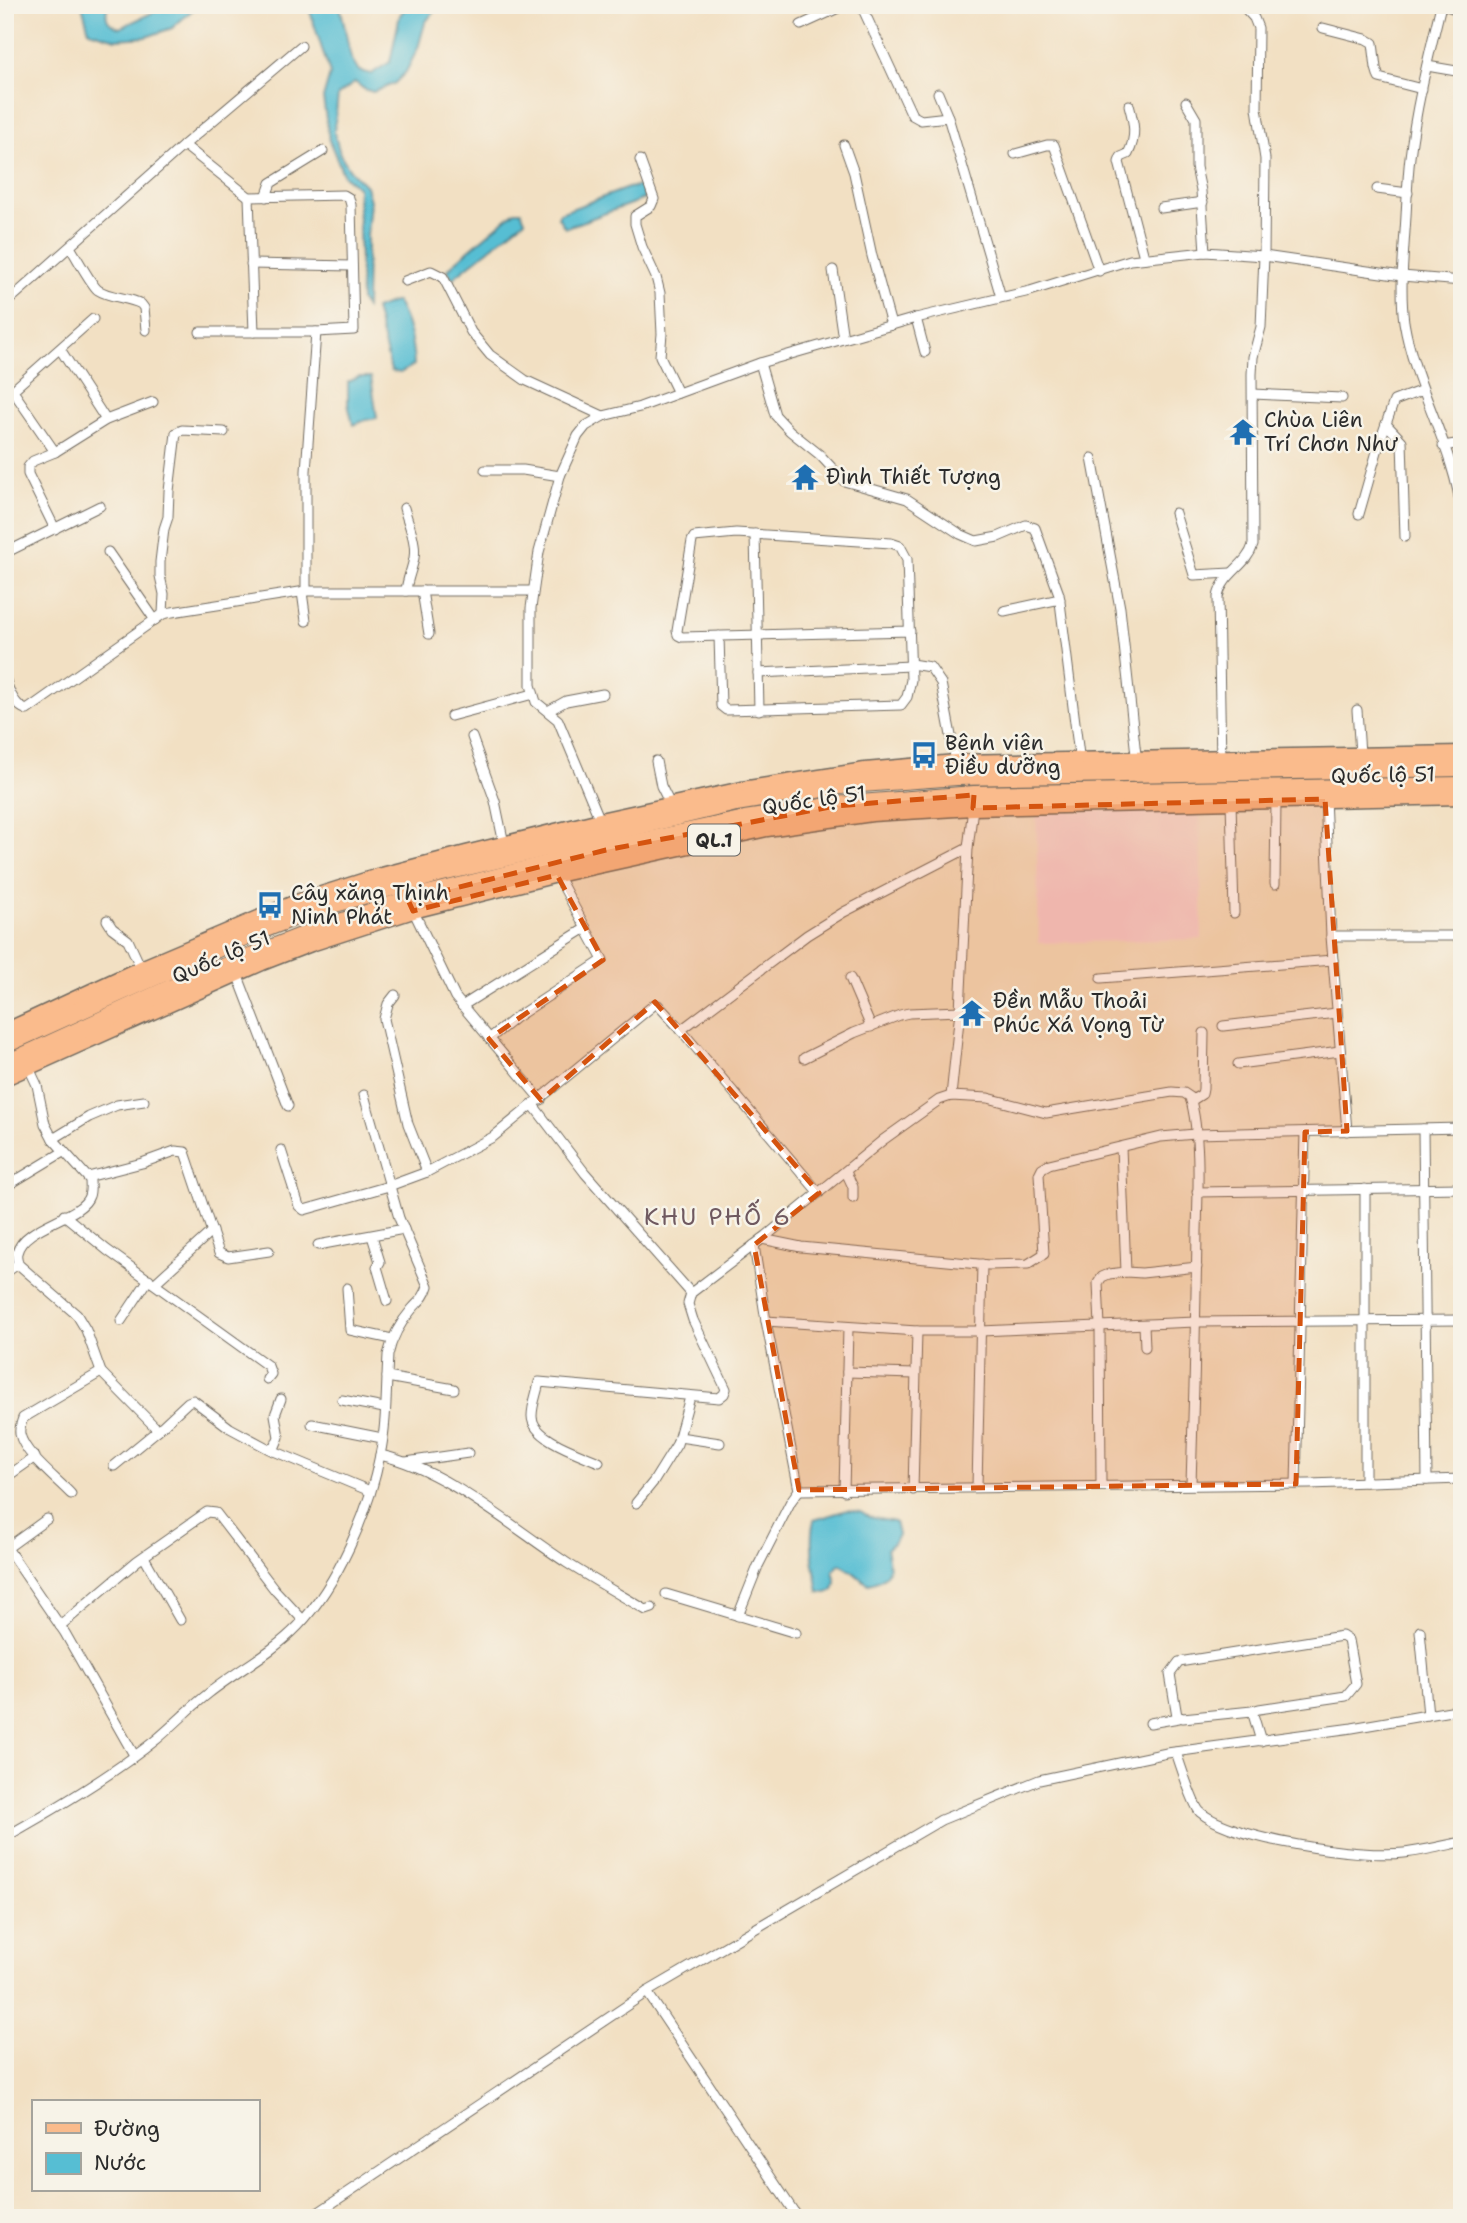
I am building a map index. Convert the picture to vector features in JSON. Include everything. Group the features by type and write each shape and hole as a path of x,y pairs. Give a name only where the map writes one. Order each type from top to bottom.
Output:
{"highway":[{"name":"Quốc lộ 51","path":"5,1065 30,1061 170,989 236,969 316,931 411,905 736,802 975,769 1221,765 1462,767"},
{"path":"973,801 975,769"},
{"name":"Quốc lộ 51","path":"5,1044 235,940 303,913 438,873 468,859 605,842 807,810 876,802 1325,795 1462,786"}],"main road":[{"name":"Quốc lộ 51","path":"1221,765 1360,754 1462,753"},
{"name":"Quốc lộ 51","path":"411,905 557,875 605,842 670,804 866,770 956,762 975,769"},
{"name":"Quốc lộ 51","path":"973,801 1231,801 1325,795 1462,797"},
{"name":"Quốc lộ 51","path":"5,1031 141,968 296,902 378,876 468,859 504,844 605,842"},
{"name":"Quốc lộ 51","path":"5,1078 30,1061"}],"street":[{"path":"802,25 845,5"},
{"path":"861,5 912,116 922,120 948,117"},
{"path":"1221,765 1218,597 1220,589 1251,552 1253,545 1252,374 1253,357 1261,327 1264,256 1265,159 1257,108 1258,28 1254,18 1242,5"},
{"path":"1462,11 1442,5 1427,66 1410,158 1402,276 1404,322 1418,378 1459,495 1462,516"},
{"path":"1323,28 1373,43 1379,78 1422,89"},
{"path":"5,304 184,145 301,46"},
{"path":"1427,66 1462,72"},
{"path":"938,93 948,117 1001,297"},
{"path":"1186,102 1196,119 1195,167 1203,202 1205,252"},
{"path":"1129,105 1134,123 1134,138 1128,154 1121,157 1119,162 1144,257"},
{"path":"1015,154 1053,144 1098,271"},
{"path":"184,145 249,197 344,195 349,198 351,205 354,330 200,332"},
{"path":"844,145 854,173 891,325"},
{"path":"266,197 271,183 323,150"},
{"path":"640,160 654,199 651,206 635,216 635,224 659,284 662,334 660,356 678,393"},
{"path":"1377,189 1408,193"},
{"path":"249,197 254,332"},
{"path":"1161,208 1203,202"},
{"path":"70,247 98,290 141,304 144,308 146,330"},
{"path":"605,842 558,720 536,702 533,694 532,591 539,552 560,476 578,436 586,426 603,416 640,407 760,363 916,318 1030,291 1144,257 1205,252 1264,256 1402,276 1462,281"},
{"path":"251,264 352,266"},
{"path":"832,270 843,339"},
{"path":"405,281 424,273 437,273 443,277 471,332 490,355 525,380 603,416"},
{"path":"916,318 925,352"},
{"path":"55,452 9,394 93,319"},
{"path":"306,621 306,471 316,332"},
{"path":"60,349 106,420"},
{"path":"760,363 775,415 820,455 844,481 907,499 960,534 976,541 986,541 1026,525 1035,528 1060,599 1081,767"},
{"path":"1359,514 1394,401 1423,390"},
{"path":"1253,394 1342,398"},
{"path":"55,529 28,474 28,467 33,461 55,452 106,420 153,402"},
{"path":"1386,424 1402,440 1405,537"},
{"path":"159,617 164,594 160,562 164,529 169,517 176,433 182,430 224,432"},
{"path":"1443,446 1462,443"},
{"path":"1092,458 1120,608 1138,767"},
{"path":"485,470 523,470 560,476"},
{"path":"5,553 100,506"},
{"path":"404,508 414,543 414,558 406,591"},
{"path":"1175,513 1194,575 1231,573"},
{"path":"719,636 721,706 726,710 901,705 910,691 911,665 910,631 907,559 901,546 891,543 755,534 701,535 694,537 692,541 677,631 682,637 719,636 757,635 910,631"},
{"path":"755,534 759,710"},
{"path":"107,552 159,617"},
{"path":"5,677 7,691 21,708 27,710 159,617 304,591 532,591"},
{"path":"422,591 429,634"},
{"path":"1004,611 1060,599"},
{"path":"758,673 911,665 930,667 941,683 956,762"},
{"path":"452,716 533,694"},
{"path":"548,711 566,701 603,694"},
{"path":"1357,710 1360,754"},
{"path":"472,737 495,801 504,844"},
{"path":"656,761 661,786 670,804"},
{"path":"1325,795 1331,936 1347,1131"},
{"path":"1275,884 1276,800"},
{"path":"951,1096 960,1011 973,801"},
{"path":"1231,801 1234,913"},
{"path":"681,1030 742,982 835,917 968,848"},
{"path":"489,1039 515,1018 603,960 557,875"},
{"path":"411,905 445,979 462,1006 537,1103 585,1173 691,1293"},
{"path":"107,920 112,928 128,940 141,968"},
{"path":"462,1006 586,928"},
{"path":"1331,936 1462,936"},
{"path":"1101,978 1333,960"},
{"path":"236,969 288,1106"},
{"path":"850,978 871,1027"},
{"path":"395,995 388,1004 384,1019 408,1124 427,1172"},
{"path":"281,1150 301,1209 304,1210 389,1186 427,1172 493,1137 537,1103 652,1004 658,1004 819,1193"},
{"path":"804,1058 854,1033 909,1013 960,1011"},
{"path":"1223,1026 1337,1013"},
{"path":"1191,1101 1202,1094 1203,1089 1204,1033"},
{"path":"1238,1064 1340,1051"},
{"path":"30,1061 46,1124 53,1139 88,1177 90,1187 89,1198 81,1207 27,1238 17,1253 18,1264 77,1315 86,1330 101,1372 158,1430"},
{"path":"599,1462 551,1440 536,1429 531,1418 539,1382 719,1398 726,1389 693,1320 688,1304 691,1293 883,1140 939,1100 951,1096 988,1098 1046,1113 1172,1092 1184,1093 1191,1101 1198,1192 1191,1484"},
{"path":"5,1837 89,1786 157,1739 208,1694 280,1643 325,1592 345,1557 370,1492 380,1455 392,1339 425,1295 428,1286 389,1186 364,1095"},
{"path":"53,1139 117,1104 144,1101"},
{"path":"758,1242 982,1264 1028,1264 1044,1254 1039,1174 1042,1168 1059,1161 1161,1138 1195,1134 1462,1128"},
{"path":"1423,1129 1427,1480"},
{"path":"1296,1484 1305,1132"},
{"path":"1121,1147 1126,1272"},
{"path":"88,1177 142,1163 175,1150 185,1152 219,1253 224,1257 269,1251"},
{"path":"5,1187 63,1152"},
{"path":"846,1172 853,1187 853,1198"},
{"path":"1198,1192 1462,1188"},
{"path":"1365,1189 1365,1482"},
{"path":"64,1215 268,1366 271,1374 267,1379"},
{"path":"318,1245 404,1229"},
{"path":"121,1321 152,1281 212,1231"},
{"path":"372,1236 387,1301"},
{"path":"758,1242 766,1321 799,1490"},
{"path":"5,1273 18,1264"},
{"path":"977,1487 982,1264"},
{"path":"1101,1485 1098,1283 1102,1277 1109,1274 1197,1268"},
{"path":"346,1288 350,1330 392,1339"},
{"path":"766,1321 848,1328 981,1332 1196,1322 1462,1320"},
{"path":"1143,1325 1145,1347"},
{"path":"844,1491 848,1328"},
{"path":"913,1490 917,1331"},
{"path":"71,1494 27,1448 19,1428 23,1418 101,1372"},
{"path":"847,1372 915,1374"},
{"path":"387,1377 454,1388"},
{"path":"636,1503 654,1481 677,1444 691,1397"},
{"path":"274,1451 280,1432 275,1415 281,1399"},
{"path":"114,1466 193,1400 230,1428 274,1451 370,1492"},
{"path":"342,1400 384,1408"},
{"path":"312,1424 382,1438"},
{"path":"679,1437 720,1443"},
{"path":"406,1462 468,1452"},
{"path":"380,1455 406,1462 434,1475 515,1526 567,1563 646,1609 652,1608"},
{"path":"5,1478 35,1457"},
{"path":"799,1490 1296,1484 1462,1479"},
{"path":"738,1616 758,1566 790,1501 799,1490"},
{"path":"60,1626 144,1557 211,1511 216,1513 275,1590 303,1619"},
{"path":"47,1520 6,1547 60,1626 134,1755"},
{"path":"144,1557 180,1620"},
{"path":"666,1594 796,1633"},
{"path":"1420,1631 1428,1715"},
{"path":"1150,1723 1252,1712 1346,1696 1356,1684 1348,1640 1342,1636 1179,1662 1170,1674 1177,1716 1180,1718"},
{"path":"310,2218 647,1992 941,1820 1040,1780 1176,1752 1352,1728 1462,1709"},
{"path":"1252,1712 1261,1741"},
{"path":"1176,1752 1198,1810 1222,1825 1312,1848 1367,1854 1403,1853 1462,1842"},
{"path":"647,1992 798,2218"}],"highlighted area":[{"path":"974,795 973,808 1325,799 1347,1131 1305,1132 1296,1484 799,1490 754,1245 819,1193 655,1002 541,1100 489,1039 603,960 557,875 413,911 408,900 606,850 835,806"}],"shaded area":[{"path":"1200,808 1202,939 1039,943 1036,812"}],"water":[{"path":"82,5 108,5 108,20 120,28 154,12 161,5 198,5 172,28 146,37 116,39 89,31"},
{"path":"308,5 340,5 351,58 359,71 371,74 390,62 400,15 408,5 439,5 425,23 418,48 406,72 394,84 373,92 355,82 338,95 334,132 340,154 350,170 366,186 370,201 366,308 361,301 358,187 344,176 329,140 323,98 330,74"},
{"path":"641,186 644,199 565,228 558,217 560,213 628,188"},
{"path":"515,211 521,211 525,220 452,279 448,270 455,262"},
{"path":"396,301 409,332 414,365 400,373 391,371 375,309"},
{"path":"359,377 371,377 377,418 353,425 348,404 348,382"},
{"path":"847,1510 895,1522 898,1535 886,1549 888,1572 882,1579 869,1584 840,1564 833,1571 836,1582 834,1590 819,1592 812,1547 814,1520"}],"place":[{"name":"Chùa Liên Trí Chơn Như","path":"1243,432"},
{"name":"Đình Thiết Tượng","path":"805,477"},
{"name":"Bệnh viện Điều dưỡng","path":"924,755"},
{"name":"Cây xăng Thịnh Ninh Phát","path":"270,905"},
{"name":"Đền Mẫu Thoải Phúc Xá Vọng Từ","path":"972,1013"}],"district":[{"name":"KHU PHỐ 6","path":"718,1217"}]}
